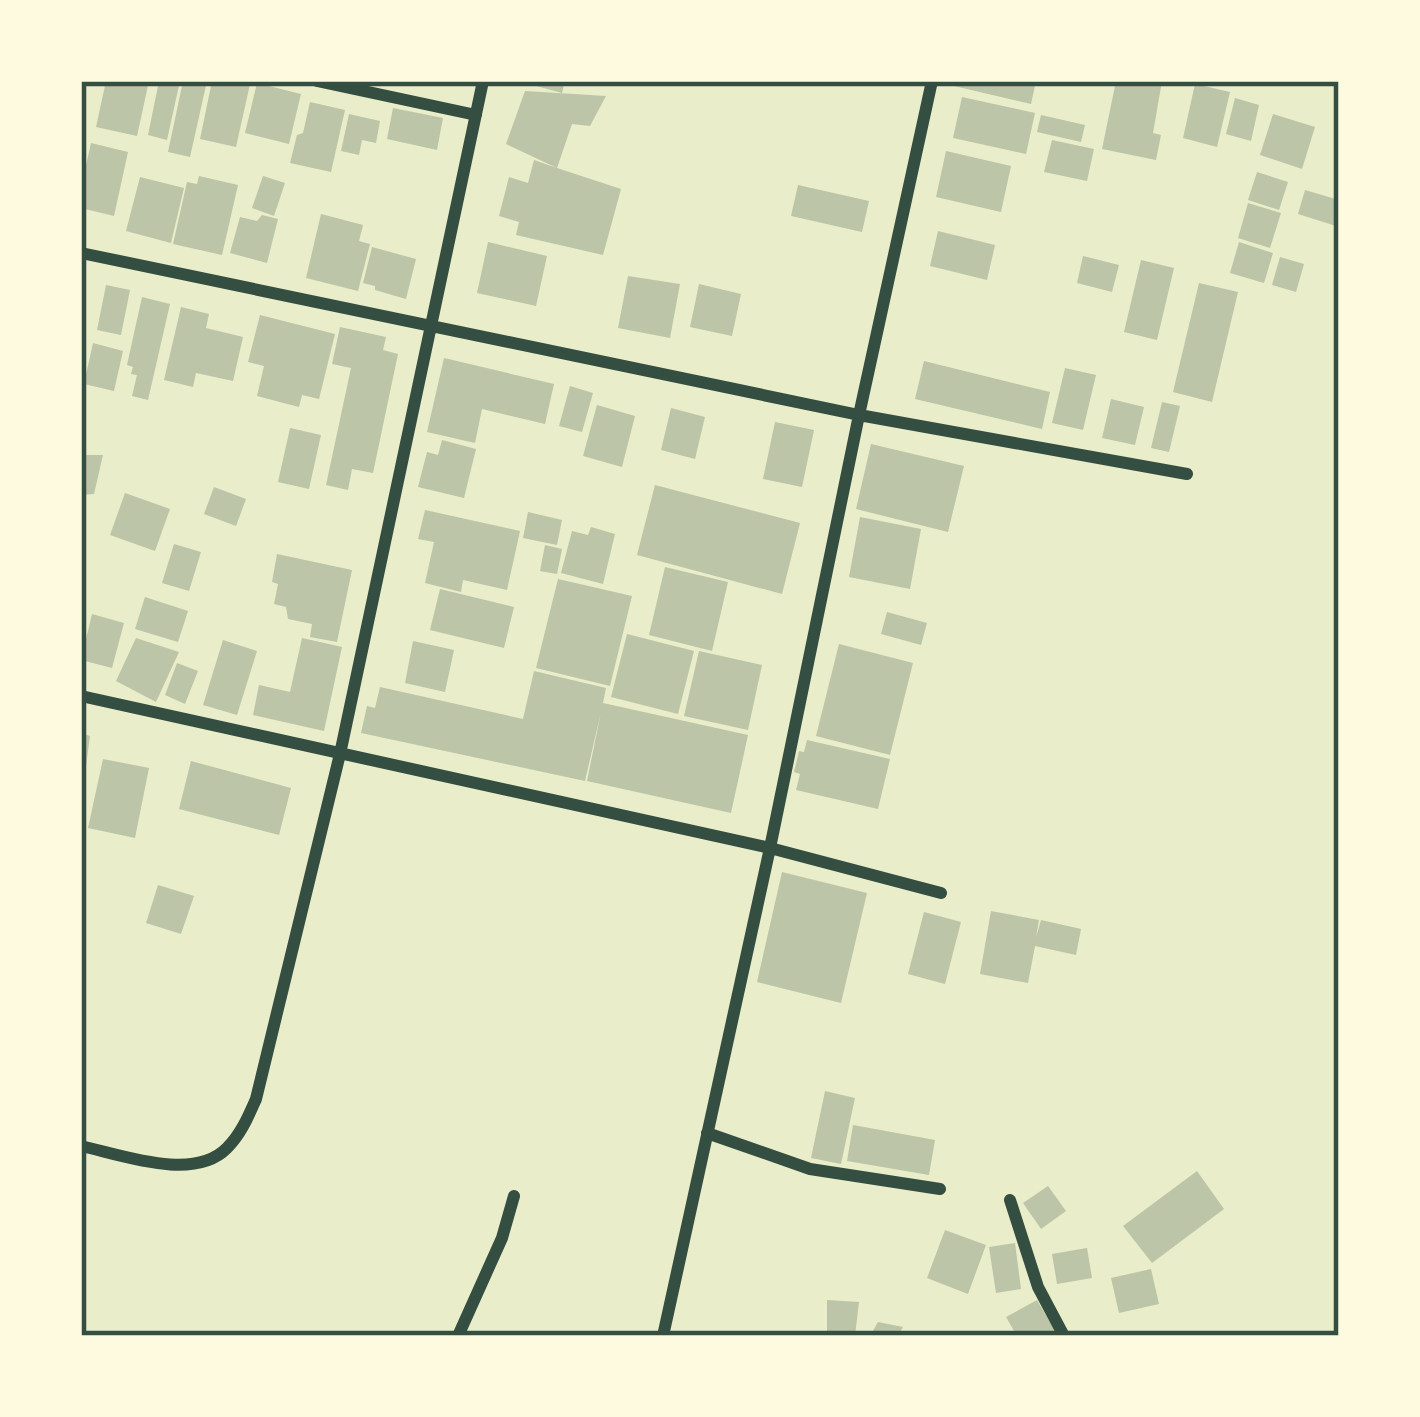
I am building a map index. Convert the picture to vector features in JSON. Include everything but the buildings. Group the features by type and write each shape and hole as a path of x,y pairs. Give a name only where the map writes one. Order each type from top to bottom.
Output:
{"street":[{"path":"317,81 476,115"},
{"path":"81,1146 169,1165 200,1164 224,1152 244,1126 256,1099 340,754 483,81"},
{"path":"663,1336 932,81"},
{"path":"81,253 859,415 1187,474"},
{"path":"81,695 770,848 940,893"},
{"path":"706,1132 810,1169 940,1189"},
{"path":"458,1336 502,1238 514,1196"},
{"path":"1010,1201 1038,1287 1064,1336"}]}
